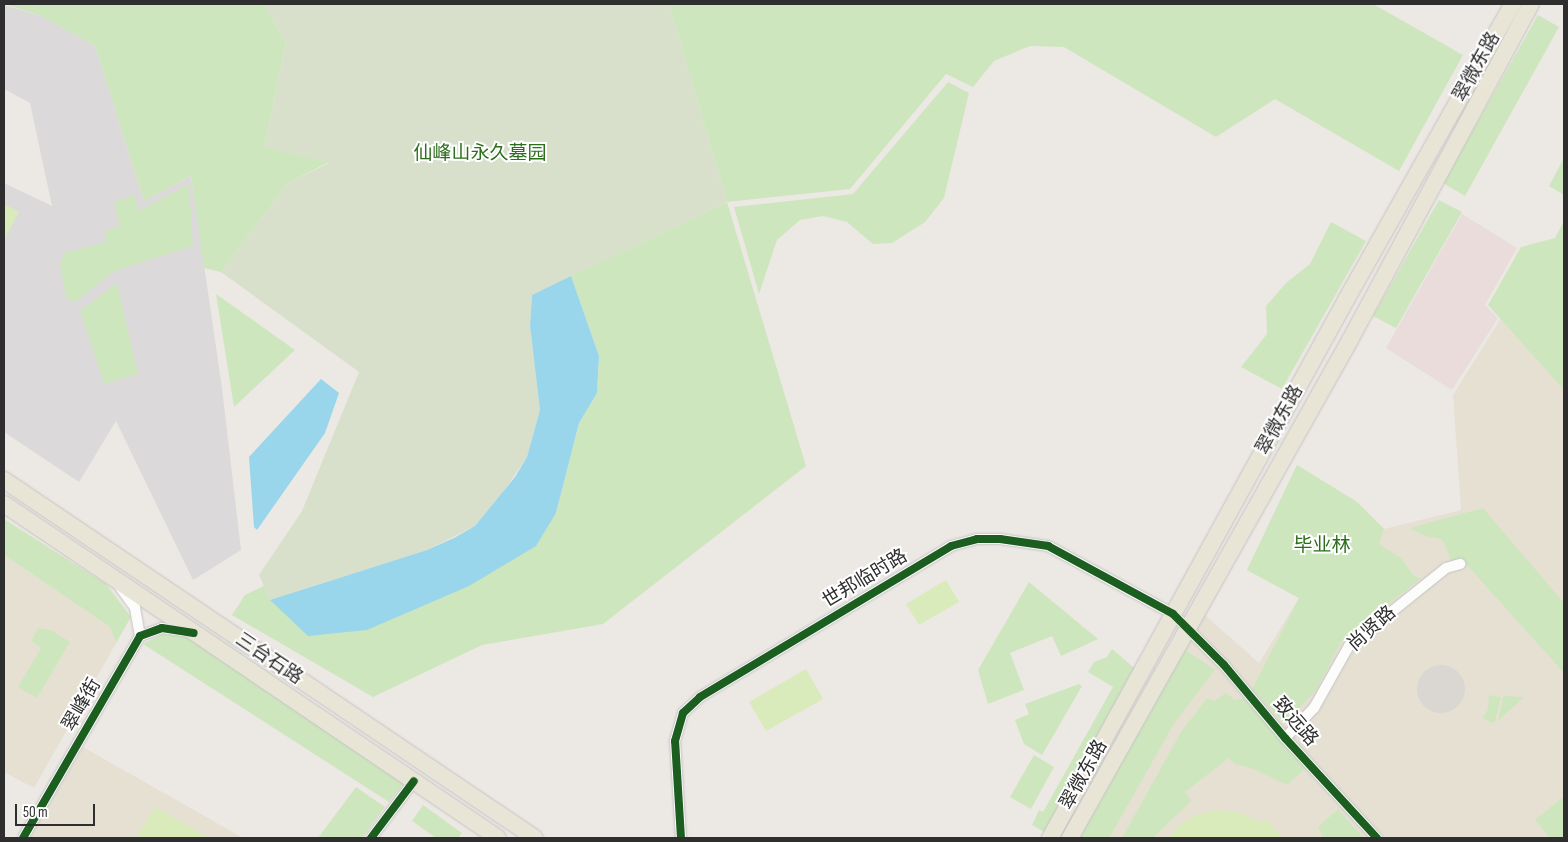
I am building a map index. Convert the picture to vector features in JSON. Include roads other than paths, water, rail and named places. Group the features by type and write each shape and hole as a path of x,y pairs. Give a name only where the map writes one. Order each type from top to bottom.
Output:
{"main road":[{"name":"翠微东路","path":"1050,838 1513,4"},
{"name":"翠微东路","path":"1070,838 1350,340 1530,4"},
{"name":"三台石路","path":"4,480 535,838"},
{"name":"三台石路","path":"4,504 498,838"}],"street":[{"name":"世邦临时路","path":"682,838 675,741 684,713 700,697 951,546 977,539 1000,539 1048,546 1173,614 1188,628"},
{"name":"尚贤路","path":"1285,738 1314,708 1349,646 1446,568 1460,564"},
{"path":"114,578 135,608 140,636 162,628 194,633"},
{"name":"致远路","path":"1188,628 1228,669 1285,738 1377,838"},
{"name":"翠峰街","path":"23,838 140,636"},
{"path":"370,838 414,781"}],"water":[{"path":"571,276 599,356 597,393 579,423 556,513 536,546 469,586 367,630 308,636 270,600 427,550 454,538 475,526 515,477 527,457 540,410 530,326 532,295"},
{"path":"321,379 339,393 325,433 257,530 254,527 249,457"}],"park label":[{"name":"仙峰山永久墓园","path":"480,154"},
{"name":"毕业林","path":"1322,546"}]}
